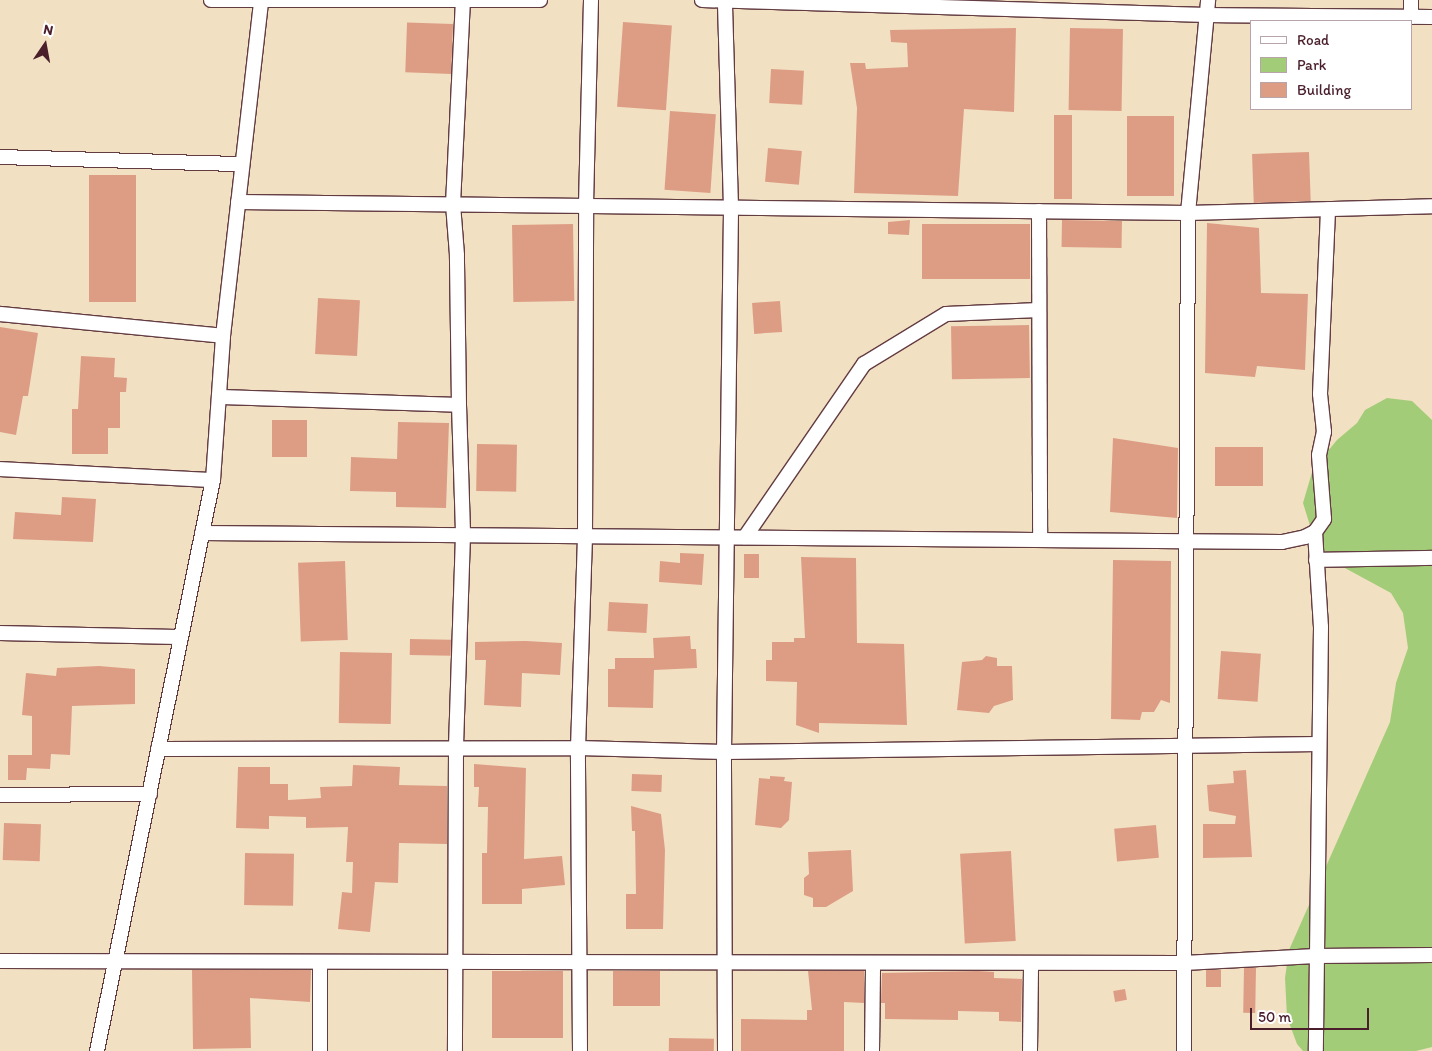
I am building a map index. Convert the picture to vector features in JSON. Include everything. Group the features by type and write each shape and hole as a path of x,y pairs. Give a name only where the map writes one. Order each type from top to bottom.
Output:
{"street":[{"path":"211,0 540,0"},
{"path":"580,1051 578,748 585,536 586,205 592,0"},
{"path":"702,0 1089,6 1207,16 1432,17"},
{"path":"1184,1051 1184,539 1188,213 1208,0"},
{"path":"1411,0 1412,17"},
{"path":"97,1051 117,962 213,480 221,396 223,336 261,1"},
{"path":"455,1051 456,748 464,535 459,405 457,255 453,204 463,1"},
{"path":"724,1051 724,752 731,207 725,1"},
{"path":"0,157 242,164"},
{"path":"238,202 1188,213 1432,206"},
{"path":"1316,1051 1321,627 1315,532 1324,519 1319,455 1324,432 1320,394 1328,209"},
{"path":"1039,211 1040,539"},
{"path":"745,537 864,364 946,314 1039,310"},
{"path":"0,314 48,316 223,336"},
{"path":"221,396 459,405"},
{"path":"0,469 213,480"},
{"path":"202,533 1184,539 1282,542 1315,532"},
{"path":"1316,560 1432,558"},
{"path":"0,633 181,637"},
{"path":"158,749 578,748 724,752 1319,744"},
{"path":"0,795 150,794"},
{"path":"0,961 1184,964 1316,956 1432,955"},
{"path":"320,962 320,1051"},
{"path":"872,1051 873,963"},
{"path":"1030,1051 1031,963"}],"green space":[{"path":"1387,398 1412,401 1432,420 1432,1047 1416,1051 1303,1051 1297,1044 1287,1017 1285,978 1289,950 1390,722 1396,683 1408,648 1403,613 1391,593 1332,561 1312,532 1303,503 1313,469 1337,440 1357,423 1365,410"}],"building":[{"path":"407,22 453,24 451,74 405,72"},
{"path":"623,22 672,25 666,110 617,107"},
{"path":"1016,28 1014,112 964,109 958,196 854,193 857,108 850,63 865,63 866,69 908,67 907,43 891,42 890,30"},
{"path":"1070,28 1123,29 1122,111 1069,110"},
{"path":"771,69 804,71 802,105 769,103"},
{"path":"670,111 716,114 710,193 664,190"},
{"path":"1054,115 1072,115 1072,199 1054,199"},
{"path":"1127,116 1174,116 1174,196 1127,196"},
{"path":"768,148 802,151 799,185 765,182"},
{"path":"1309,152 1311,201 1254,203 1252,154"},
{"path":"89,175 136,175 136,302 89,302"},
{"path":"910,220 909,235 888,234 888,222"},
{"path":"1062,220 1122,221 1122,248 1062,247"},
{"path":"1207,223 1259,228 1261,293 1308,294 1305,370 1257,366 1255,377 1205,373"},
{"path":"573,224 574,301 513,302 512,225"},
{"path":"922,224 1030,224 1030,279 922,279"},
{"path":"318,298 360,300 357,356 315,354"},
{"path":"780,301 782,332 754,334 752,303"},
{"path":"1029,325 1030,378 952,379 951,326"},
{"path":"0,327 38,333 28,396 23,396 16,435 0,432"},
{"path":"81,356 115,358 114,377 127,378 126,392 120,392 120,428 108,428 108,454 72,454 72,409 78,409"},
{"path":"272,420 307,420 307,457 272,457"},
{"path":"398,422 449,423 446,508 396,507 396,492 350,491 351,457 397,459"},
{"path":"1113,438 1178,448 1177,518 1110,512"},
{"path":"477,444 517,445 516,492 476,491"},
{"path":"1215,447 1263,447 1263,486 1215,486"},
{"path":"62,497 96,499 93,542 13,539 15,512 61,515"},
{"path":"680,553 704,554 702,585 659,582 660,561 680,563"},
{"path":"744,554 759,554 759,578 744,578"},
{"path":"801,557 856,558 857,643 904,644 907,725 819,723 819,733 796,725 797,682 766,681 766,660 772,660 772,642 794,642 794,638 805,638"},
{"path":"1113,560 1171,561 1170,703 1161,700 1154,712 1142,712 1140,720 1111,719"},
{"path":"345,561 348,640 301,642 298,563"},
{"path":"609,602 648,604 646,633 607,631"},
{"path":"690,636 691,649 696,649 697,668 654,670 653,708 608,707 608,669 615,669 615,658 654,658 653,638"},
{"path":"410,639 451,640 451,656 410,655"},
{"path":"526,641 562,643 560,675 522,673 521,707 484,705 486,660 475,660 475,642"},
{"path":"1221,651 1261,654 1258,702 1218,699"},
{"path":"340,652 392,653 391,724 339,723"},
{"path":"986,656 997,658 997,666 1012,666 1013,700 994,706 989,713 957,710 962,662 982,660"},
{"path":"99,666 135,669 135,704 72,706 70,755 51,754 50,769 27,768 26,780 8,780 8,755 32,755 32,716 22,715 26,673 56,676 57,668"},
{"path":"474,764 526,768 524,859 562,856 565,885 522,889 522,904 482,904 482,853 487,853 488,807 478,807 479,787 474,787"},
{"path":"353,765 400,767 399,785 447,786 447,844 399,843 398,883 375,882 370,932 338,929 342,892 352,893 353,862 346,862 348,827 306,828 306,817 269,816 269,829 236,828 238,767 270,767 270,784 288,784 288,800 321,798 320,787 352,786"},
{"path":"1246,770 1252,857 1203,858 1203,824 1235,824 1236,816 1209,811 1207,785 1234,783 1233,771"},
{"path":"632,774 662,775 661,792 631,791"},
{"path":"770,776 785,777 784,781 792,782 789,820 781,828 755,825 759,778 770,779"},
{"path":"631,806 661,814 665,850 663,929 626,929 626,894 636,894 635,831 632,831"},
{"path":"4,823 41,824 40,861 3,860"},
{"path":"1156,825 1159,858 1117,862 1114,829"},
{"path":"851,850 853,891 826,907 813,907 813,898 804,895 804,878 809,874 808,852"},
{"path":"1011,851 1016,941 965,944 960,854"},
{"path":"245,853 294,854 293,906 244,905"},
{"path":"1244,968 1256,968 1255,1013 1243,1013"},
{"path":"192,970 311,970 310,1002 250,998 251,1048 193,1049"},
{"path":"1206,970 1221,970 1221,987 1206,987"},
{"path":"492,971 563,971 563,1038 492,1038"},
{"path":"613,971 660,971 660,1006 613,1006"},
{"path":"808,971 864,971 864,1003 844,1002 844,1051 741,1051 741,1019 807,1020 807,1010 812,1010"},
{"path":"994,972 994,978 1022,979 1021,1022 999,1021 999,1012 958,1011 958,1020 885,1019 885,1003 881,1003 882,973"},
{"path":"1125,989 1127,1000 1115,1002 1113,991"},
{"path":"669,1038 714,1039 714,1051 669,1051"}]}
